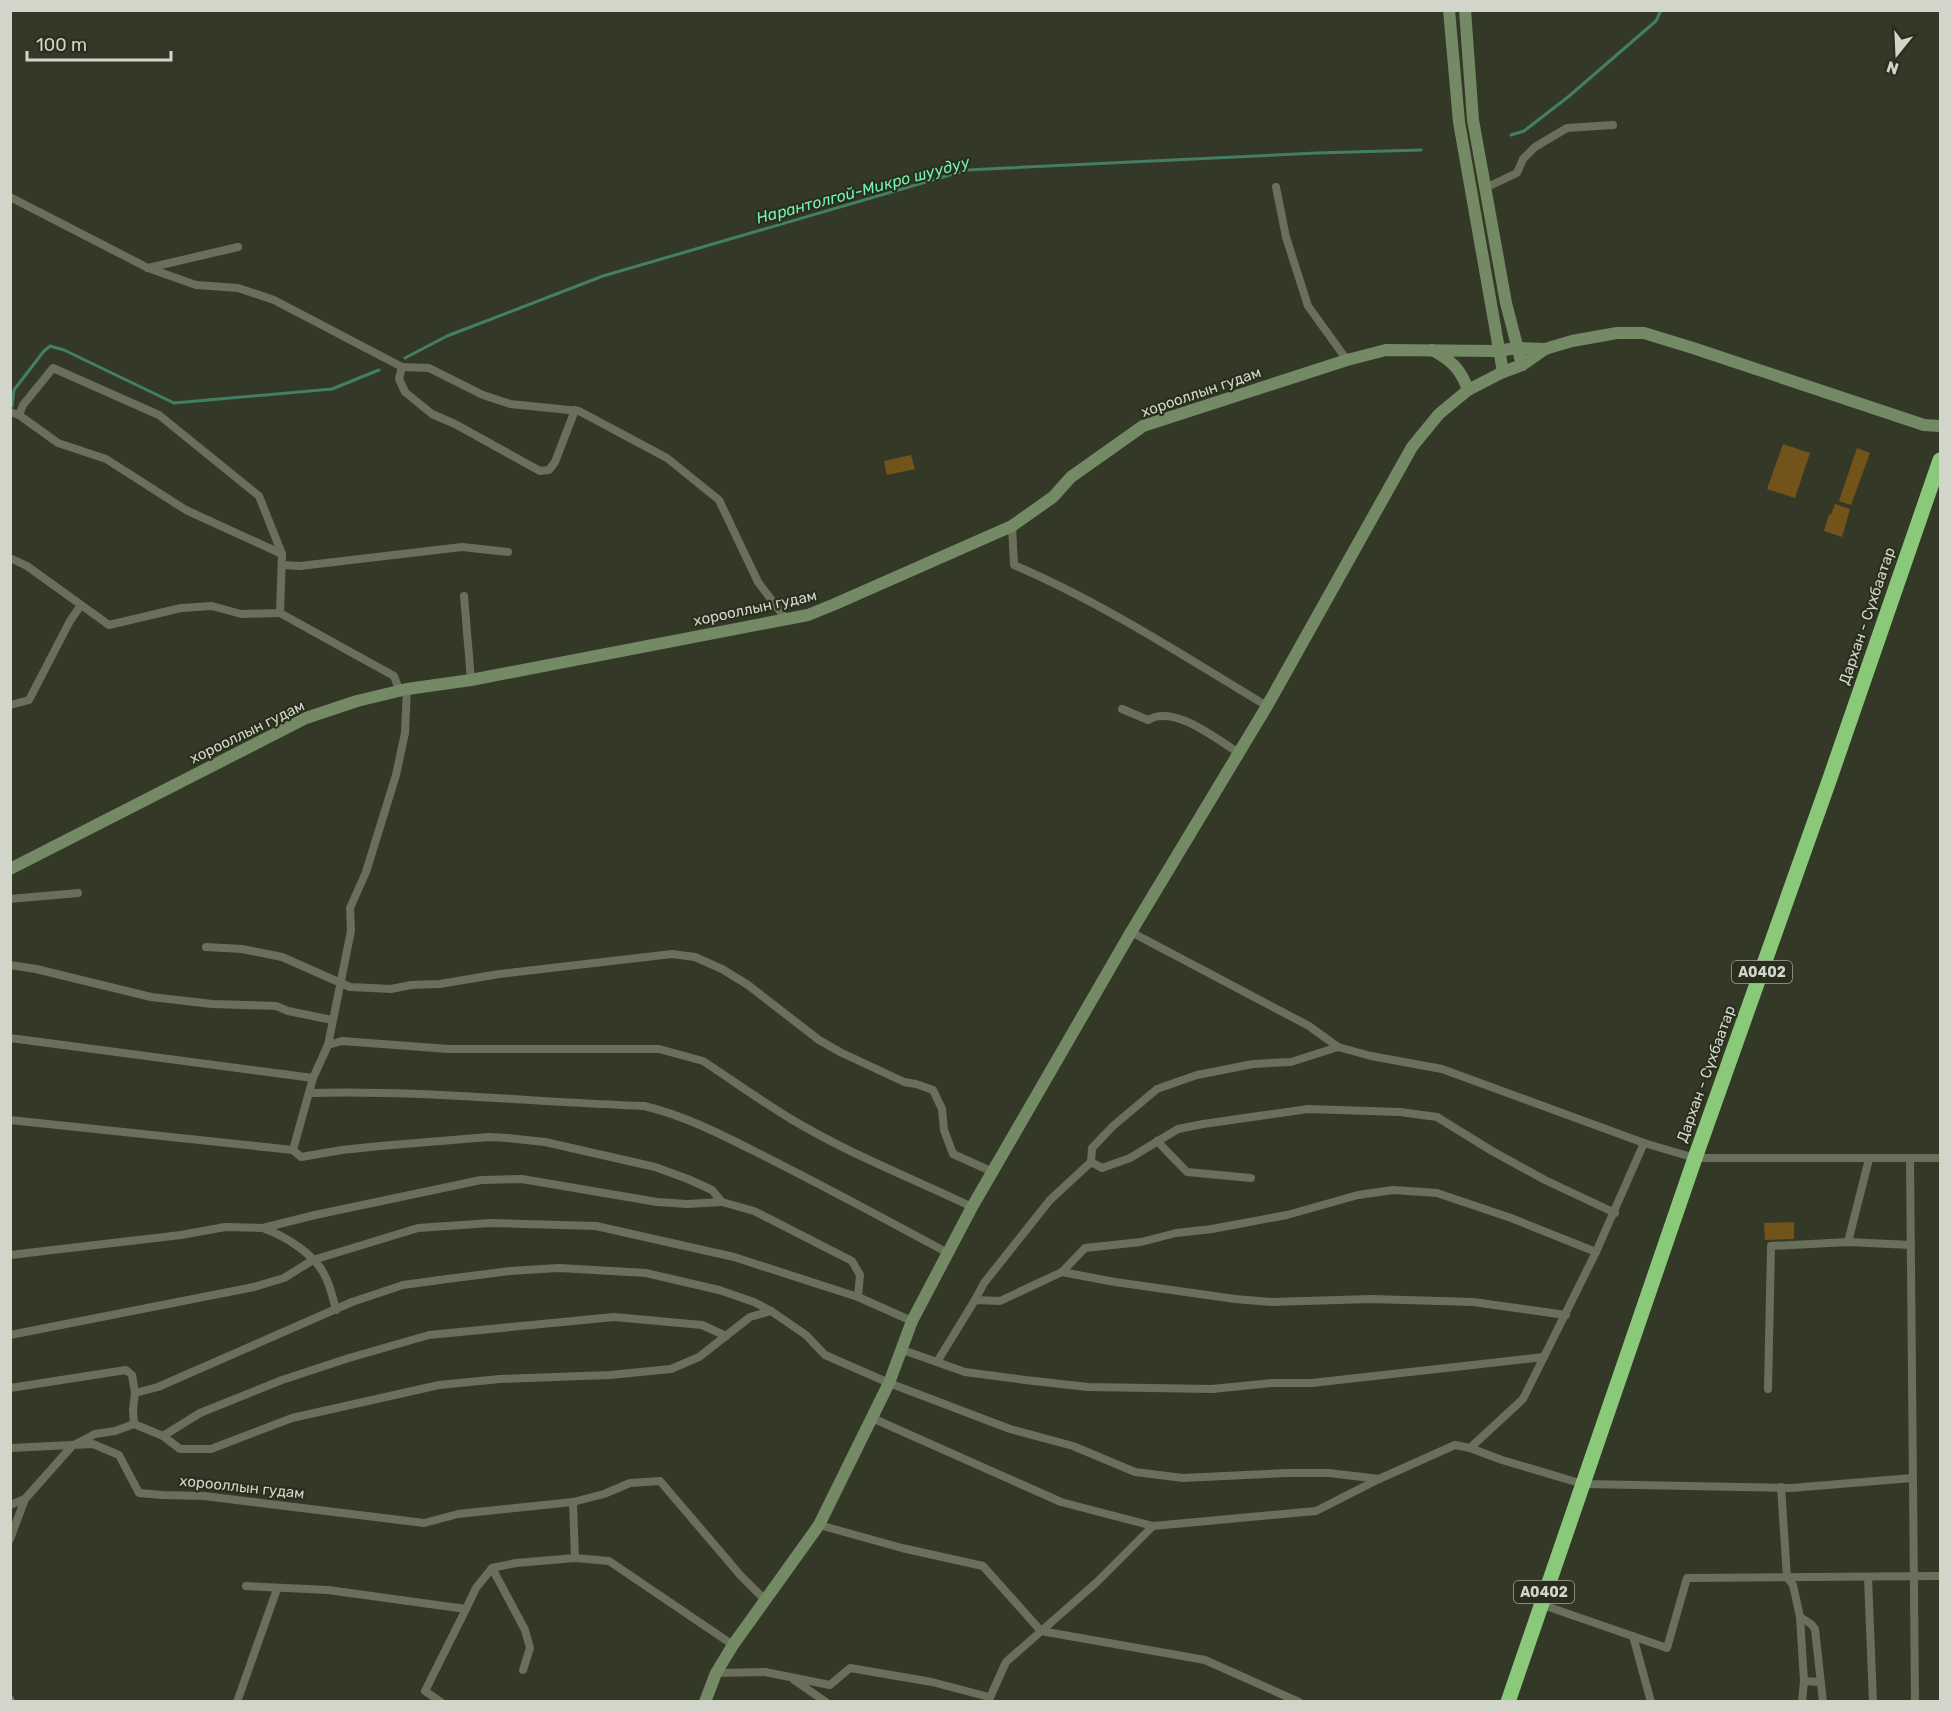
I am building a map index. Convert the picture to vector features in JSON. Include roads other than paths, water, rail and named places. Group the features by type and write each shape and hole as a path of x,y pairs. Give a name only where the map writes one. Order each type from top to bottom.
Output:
{"highway":[{"name":"Дархан - Сүхбаатар","path":"1508,1701 1695,1158 1941,460"}],"street":[{"path":"1449,10 1459,122 1503,372"},
{"path":"1465,10 1473,120 1506,303 1522,365"},
{"path":"1485,188 1516,173 1523,159 1535,147 1567,128 1613,125"},
{"path":"1276,187 1286,237 1308,306 1347,360"},
{"path":"10,197 148,268 196,285 238,288 274,300 402,367 429,368 483,395 510,404 579,411 667,458 719,500 758,582 786,619"},
{"path":"148,268 238,247"},
{"path":"705,1701 716,1673 733,1645 819,1525 889,1383 912,1320 972,1207 1131,932 1239,753 1412,447 1438,414 1468,390 1522,365 1545,350 1572,341 1617,333 1644,333 1924,425 1941,426"},
{"name":"хорооллын гудам","path":"10,869 306,718 357,701 808,615 1012,526 1053,496 1071,477 1143,426 1347,360 1386,350 1498,351 1516,348 1545,350"},
{"path":"1431,350 1455,364 1464,376 1468,390"},
{"path":"402,367 399,379 405,392 432,414 455,424 540,471 549,470 555,462 575,410"},
{"path":"280,614 282,554 259,496 159,415 53,368 15,413 58,442 106,459 186,510 282,554"},
{"path":"1924,425 1941,437"},
{"path":"1012,526 1014,565 1059,584 1094,603 1266,706"},
{"path":"283,565 300,566 462,548 508,552"},
{"path":"10,558 27,566 109,625 181,608 212,606 241,614 280,614 394,676 404,691 405,733 396,775 366,872 350,908 351,930 328,1045 313,1078 294,1150"},
{"path":"464,596 471,680"},
{"path":"10,705 29,700 70,621 81,605"},
{"path":"1122,709 1148,720 1161,715 1172,715 1189,722 1239,753"},
{"path":"10,899 78,893"},
{"path":"1131,932 1309,1026 1338,1047 1371,1056 1442,1069 1644,1143 1695,1158 1941,1158"},
{"path":"206,947 242,949 282,957 350,987 391,989 672,954 695,957 727,971 748,985 819,1040 904,1082 933,1090 942,1109 944,1130 952,1154 993,1172"},
{"path":"10,965 36,969 151,997 212,1004 276,1006 288,1011 332,1020"},
{"path":"10,1038 313,1078"},
{"path":"328,1045 342,1041 448,1049 659,1049 687,1055 703,1061 791,1119 889,1170 972,1207"},
{"path":"937,1362 984,1283 1050,1200 1091,1162 1092,1148 1113,1126 1157,1089 1197,1075 1253,1064 1291,1062 1338,1047"},
{"path":"309,1093 366,1091 419,1093 644,1106 661,1110 714,1131 816,1182 948,1253"},
{"path":"1091,1162 1102,1168 1130,1158 1178,1129 1194,1126 1308,1109 1400,1112 1437,1117 1545,1180 1615,1213"},
{"path":"10,1119 294,1150 301,1157 351,1149 489,1137 545,1142 673,1173 711,1190 722,1202"},
{"path":"1157,1141 1187,1172 1251,1178"},
{"path":"1470,1448 1523,1399 1615,1213 1644,1143"},
{"path":"1910,1158 1915,1701"},
{"path":"1848,1242 1869,1159"},
{"path":"10,1255 181,1235 225,1227 263,1228 326,1212 481,1180 522,1179 657,1202 687,1204 722,1202 754,1211 852,1261 860,1275 858,1297"},
{"path":"975,1300 1000,1301 1062,1272 1085,1248 1141,1242 1176,1233 1276,1217 1358,1195 1393,1190 1437,1193 1512,1218 1596,1252"},
{"path":"10,1335 254,1287 285,1278 313,1260 418,1228 491,1223 596,1226 734,1257 858,1297 912,1320"},
{"path":"263,1228 274,1232 313,1260 325,1274 336,1310"},
{"path":"1767,1389 1771,1246 1848,1242 1911,1245"},
{"path":"135,1392 158,1387 352,1302 404,1286 510,1271 559,1268 646,1273 719,1290 754,1302 806,1335 825,1355 889,1383 1010,1429 1073,1446 1135,1472 1183,1478 1329,1473 1379,1479"},
{"path":"1062,1272 1235,1299 1271,1302 1371,1299 1473,1302 1566,1315"},
{"path":"10,1539 26,1499 72,1446 95,1434 116,1431 134,1424 163,1436 180,1449 212,1449 292,1418 439,1385 671,1369 699,1356 750,1317 771,1311"},
{"path":"163,1436 200,1413 282,1380 429,1335 614,1317 702,1325 726,1336"},
{"path":"900,1348 965,1372 1088,1387 1212,1389 1273,1383 1312,1383 1544,1357"},
{"path":"10,1388 126,1371 132,1375 135,1392 132,1410 134,1424"},
{"path":"872,1418 1061,1502 1153,1526 1316,1511 1379,1479 1455,1445 1583,1484 1781,1487 1912,1478"},
{"name":"хорооллын гудам","path":"10,1448 93,1444 119,1455 139,1493 162,1496 204,1496 424,1523 458,1514 573,1502"},
{"path":"575,1558 573,1502 630,1484 660,1481 741,1576 765,1600"},
{"path":"1781,1487 1787,1577 1793,1585 1800,1617 1804,1681 1802,1701"},
{"path":"10,1505 26,1499"},
{"path":"819,1525 902,1548 983,1566 1041,1631 1205,1660 1299,1701"},
{"path":"716,1673 765,1672 831,1685 850,1668 932,1682 988,1699 1006,1662 1097,1582 1153,1526"},
{"path":"441,1701 425,1691 476,1588 492,1568 516,1563 575,1558 609,1561 733,1645"},
{"path":"492,1568 525,1630 530,1648 523,1670"},
{"path":"1540,1604 1667,1648 1687,1578 1941,1576"},
{"path":"1868,1577 1873,1701"},
{"path":"246,1586 328,1590 466,1609"},
{"path":"237,1701 277,1589"},
{"path":"1800,1617 1815,1629 1823,1701"},
{"path":"1633,1636 1651,1701"},
{"path":"790,1678 826,1701"},
{"path":"1804,1681 1820,1682"}],"waterway":[{"name":"Нарантолгой-Микро шуудуу","path":"1511,135 1524,131 1568,97 1656,21 1661,10"},
{"name":"Нарантолгой-Микро шуудуу","path":"405,358 447,336 603,276 967,170 1421,150"},
{"name":"Нарантолгой-Микро шуудуу","path":"12,406 14,390 50,346 64,350 174,403 332,389 379,370"}]}
